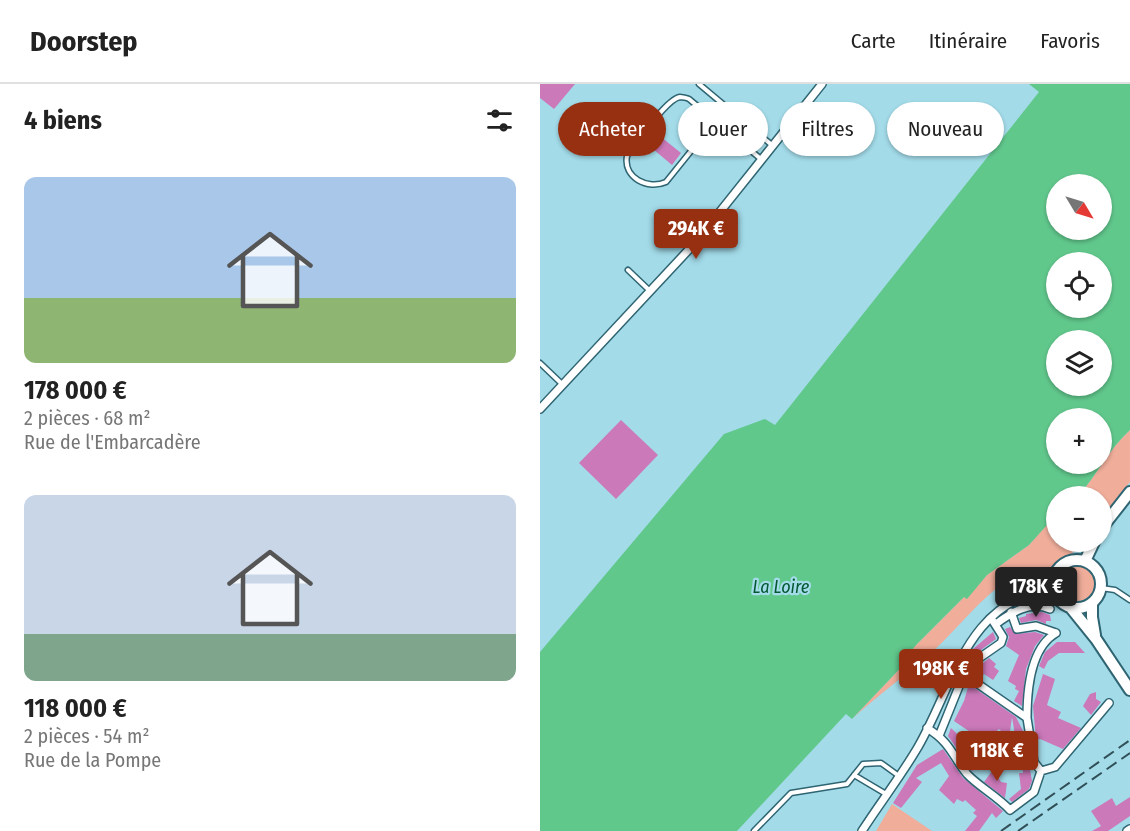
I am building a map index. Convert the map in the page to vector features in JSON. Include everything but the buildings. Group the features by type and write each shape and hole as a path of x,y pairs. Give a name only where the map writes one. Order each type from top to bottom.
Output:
{"main road":[{"path":"1112,515 1130,492"},
{"path":"1085,561 1089,552"},
{"path":"1071,608 1083,608 1092,603 1101,588 1098,572 1085,561 1071,560 1063,564 1054,575 1053,589 1060,601 1071,608 1096,639 1130,690"},
{"path":"1092,603 1096,639"}],"street":[{"path":"540,409 695,243 822,84"},
{"path":"862,831 927,729 964,651 1020,597 1053,589"},
{"path":"993,621 1011,612 1038,606 1050,609"},
{"path":"1011,612 1017,629 1036,626 1056,633 1047,638 1029,677 1027,718 1034,762 1041,771"},
{"path":"939,736 964,674 975,661 1002,643 1003,637 993,621"},
{"path":"955,668 1027,718"},
{"path":"1041,771 1055,767 1109,703"},
{"path":"927,729 939,736 968,775 997,796 1010,810 1034,792 1041,771"}],"lane":[{"path":"699,84 774,146"},
{"path":"681,97 689,99 716,120 666,182 657,186 648,186 629,171 626,164 627,156 672,100 681,97"},
{"path":"757,156 762,160"},
{"path":"628,270 650,291"},
{"path":"540,363 563,385"},
{"path":"1101,588 1115,590 1130,600"},
{"path":"754,831 791,793 847,784 863,764 881,763 899,776"},
{"path":"854,775 886,794"}],"shaded area":[{"path":"1130,430 1130,482 1112,506 1112,486 1086,486 1095,474 1112,474 1112,450"},
{"path":"1046,525 1046,552 1074,552 1055,563 1047,576 1032,587 1013,577 1001,585 931,653 852,719 910,658 910,651 965,596 967,598 987,575 1029,545"},
{"path":"1077,565 1089,571 1095,583 1089,595 1077,601 1065,595 1059,583 1065,571"},
{"path":"892,804 932,831 876,831"}],"water":[{"name":"La Loire","path":"1029,84 1130,84 1130,430 1112,450 1112,408 1046,408 1046,474 1095,474 1091,480 1086,486 1046,486 1046,526 1029,545 987,575 967,599 964,597 917,644 911,651 913,655 852,719 846,714 737,831 540,831 540,652 724,434 765,419 775,425 988,156 1004,156 1004,136 1039,92"}],"railway":[{"path":"1001,831 1130,740"},
{"path":"1018,831 1130,753"}]}
